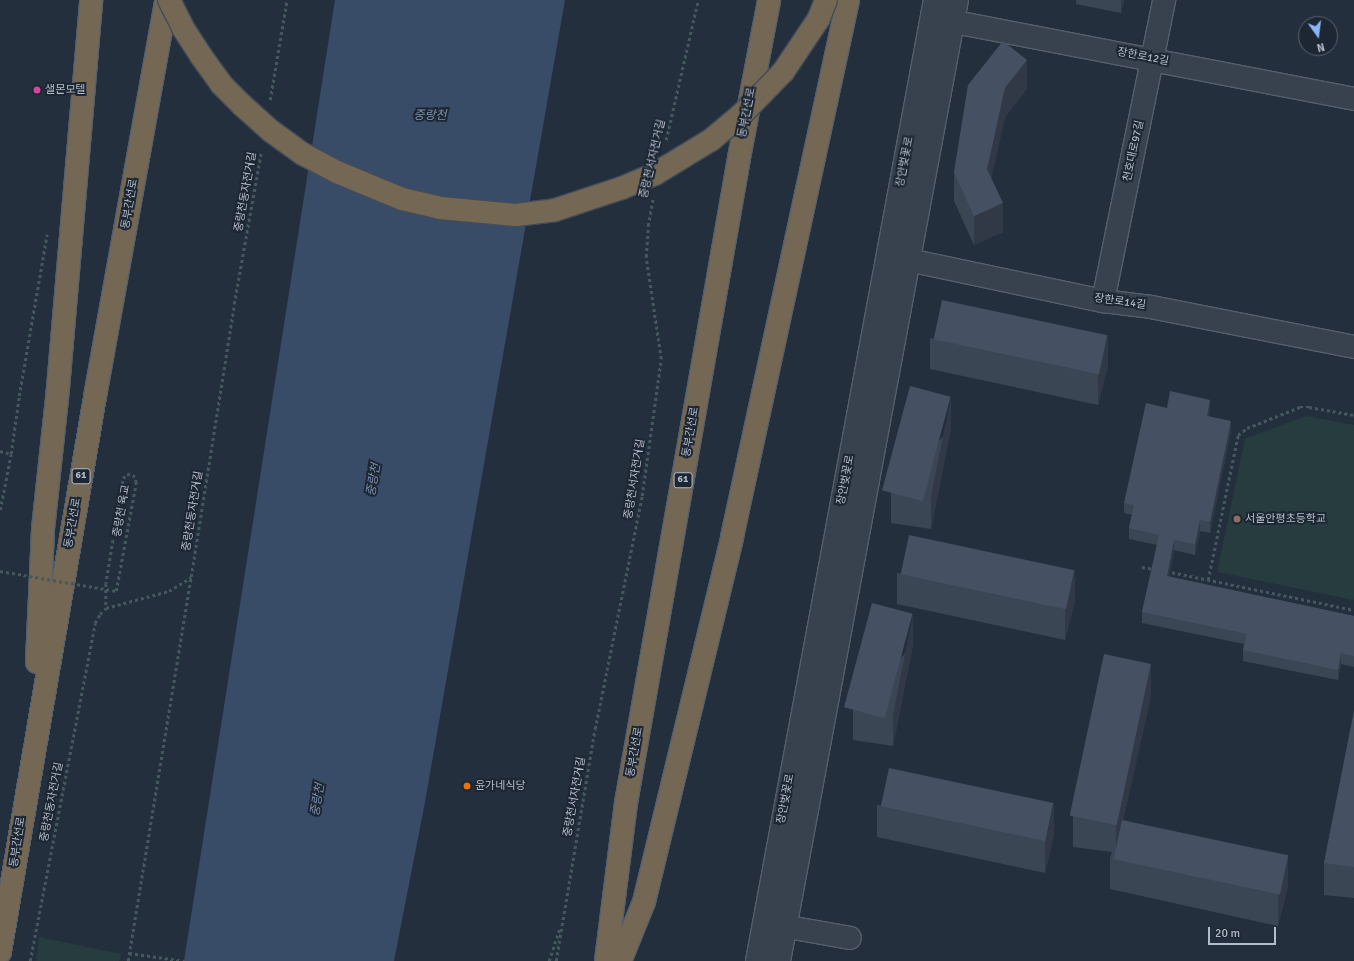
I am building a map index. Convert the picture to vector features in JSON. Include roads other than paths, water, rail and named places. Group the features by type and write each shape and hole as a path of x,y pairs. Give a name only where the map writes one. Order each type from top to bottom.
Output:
{"highway":[{"path":"33,752 43,529 58,388 91,0"},
{"path":"168,0 183,28 221,84 271,131 303,154 337,172 402,199 440,208 516,215 555,210 622,188 654,174 711,140 740,116 783,72 818,20 826,0"},
{"name":"동부간선로","path":"0,952 33,752 168,0"},
{"name":"동부간선로","path":"606,961 628,795 736,174 769,0"},
{"path":"620,961 644,902 732,537 848,0"}],"street":[{"name":"장안벚꽃로","path":"779,961 957,0"},
{"name":"천호대로97길","path":"1103,301 1164,0"},
{"name":"장안벚꽃로","path":"756,961 933,9"},
{"name":"장한로12길","path":"933,9 953,22 1153,59 1354,100"},
{"name":"장한로14길","path":"887,256 1103,301 1151,307 1354,347"},
{"path":"764,922 850,938"}],"water":[{"name":"중랑천","path":"335,0 565,0 425,802 394,961 184,961"}],"place":[{"name":"샐몬모텔","path":"37,90"},
{"name":"서울안평초등학교","path":"1237,519"},
{"name":"윤가네식당","path":"467,786"}]}
